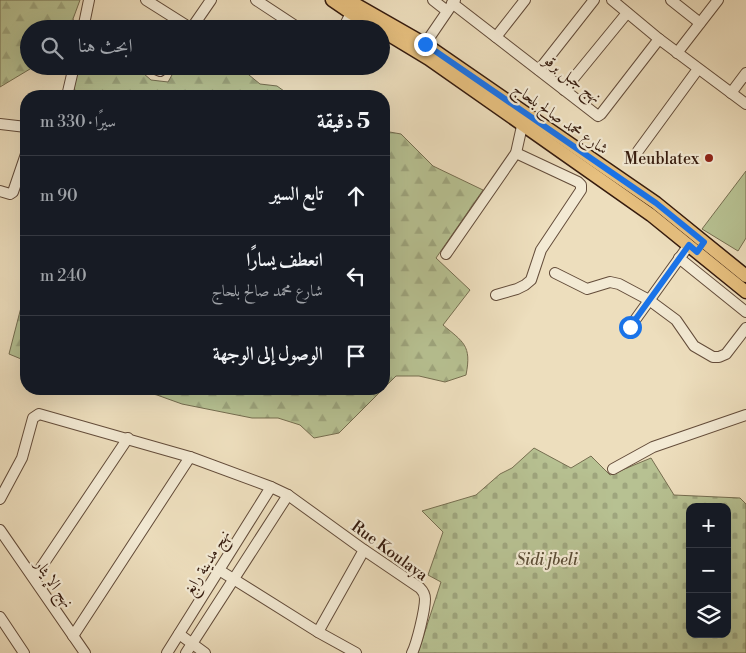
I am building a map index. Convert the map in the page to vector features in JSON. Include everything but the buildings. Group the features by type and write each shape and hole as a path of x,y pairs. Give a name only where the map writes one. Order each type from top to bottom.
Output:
{"main road":[{"name":"شارع محمد صالح بلحاج","path":"332,0 363,20"},
{"name":"شارع محمد صالح بلحاج","path":"348,0 383,20"},
{"name":"شارع محمد صالح بلحاج","path":"390,24 425,44 656,203 697,246 746,292"},
{"name":"شارع محمد صالح بلحاج","path":"390,36 429,59 651,215 746,276"}],"street":[{"path":"85,20 89,0"},
{"path":"146,0 177,20"},
{"path":"197,20 211,0"},
{"path":"256,0 286,20"},
{"name":"نهج جبل برقو","path":"433,0 451,5 496,37 598,116 659,39"},
{"path":"496,37 526,0"},
{"path":"539,70 594,0"},
{"path":"612,0 677,53 746,104"},
{"path":"672,0 700,23"},
{"path":"677,53 718,0"},
{"path":"425,44 451,5"},
{"path":"348,20 351,13"},
{"path":"564,90 627,13"},
{"path":"638,151 698,69"},
{"path":"731,93 746,73"},
{"path":"68,90 72,75"},
{"path":"0,124 20,126"},
{"path":"446,254 516,153 522,126"},
{"path":"496,295 517,289 531,280 541,250 581,190 581,185 578,182 516,153"},
{"path":"0,191 10,194 13,192 20,172"},
{"path":"630,327 679,258 697,246"},
{"path":"679,258 746,312"},
{"path":"555,274 587,289 610,282 619,284 649,300 676,320 694,346 713,357 726,354 746,328"},
{"name":"Rue Koulaya","path":"0,499 18,465 33,418 38,414 190,457 271,487 288,495 420,588 424,594 425,601 416,644 412,653"},
{"path":"613,469 653,447 746,415"},
{"path":"34,578 128,438"},
{"path":"73,636 190,457"},
{"name":"نهج مدينة رابغ","path":"167,653 271,487"},
{"name":"نهج مدينة رابغ","path":"189,649 288,495"},
{"name":"نهج الإيثار","path":"0,530 85,653"},
{"path":"318,632 364,550"},
{"path":"219,570 318,632 356,653"},
{"path":"0,617 24,653"},
{"path":"179,634 189,649 205,653"}],"green space":[{"path":"0,0 80,0 73,20 20,20 20,75 0,87"},
{"path":"70,75 145,75 151,80 168,82 172,75 249,75 260,84 277,86 283,90 74,90"},
{"path":"390,132 401,134 433,166 483,190 436,258 470,290 443,325 461,340 467,350 468,365 466,375 445,382 419,376 396,376 390,382"},
{"path":"746,171 746,238 738,251 702,229"},
{"path":"20,311 20,359 9,354"},
{"path":"157,395 377,395 339,433 314,438 300,425 278,418 252,418 182,404"},
{"name":"Sidi jbeli","path":"534,448 571,468 591,456 610,475 651,458 674,495 740,498 746,504 746,653 418,653 441,582 428,575 443,532 422,511 476,495 500,474 512,468"}],"place":[{"name":"Meublatex","path":"709,158"}],"route":[{"path":"425,44 656,203 704,242 697,252 689,245 630,327"}]}
